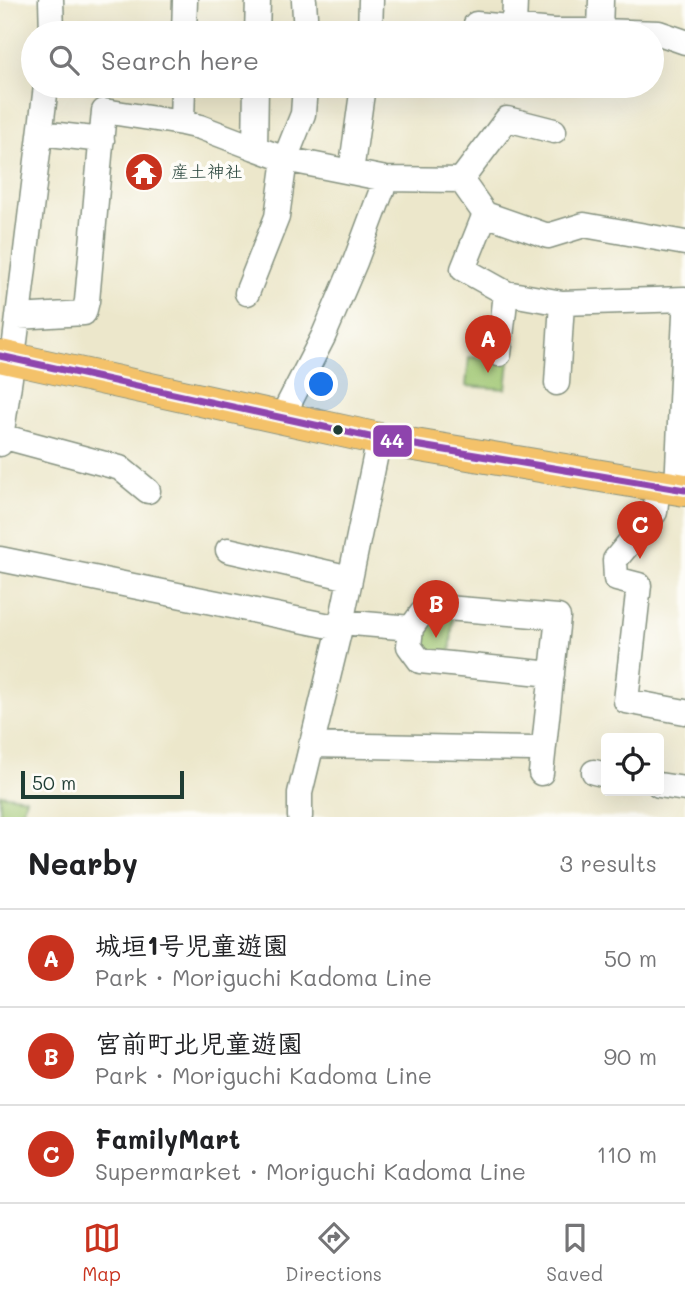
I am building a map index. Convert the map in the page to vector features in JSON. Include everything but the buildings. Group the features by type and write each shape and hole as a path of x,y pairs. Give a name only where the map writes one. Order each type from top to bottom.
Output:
{"main road":[{"path":"6,357 379,439 674,488"}],"street":[{"path":"51,0 52,21"},
{"path":"184,21 185,0"},
{"path":"257,21 258,0"},
{"path":"304,0 305,21"},
{"path":"370,21 371,0"},
{"path":"514,21 515,0"},
{"path":"600,21 601,0"},
{"path":"664,35 685,42"},
{"path":"45,98 18,317 6,357 1,440 120,468 148,491"},
{"path":"182,123 183,98"},
{"path":"255,148 256,98"},
{"path":"247,293 277,217 285,159 303,114 304,98"},
{"path":"351,172 361,98"},
{"path":"18,317 84,313 88,301 104,111 200,127 285,159 386,179 461,180"},
{"path":"461,180 507,119 554,131"},
{"path":"41,133 102,140"},
{"path":"282,417 323,337 386,179"},
{"path":"461,180 485,214 548,236 584,225 685,243"},
{"path":"485,214 463,269 506,293 562,303 685,299"},
{"path":"499,354 506,293"},
{"path":"557,383 562,303"},
{"path":"685,315 674,488 615,561 616,579 639,585 626,701 685,712"},
{"path":"300,817 300,793 341,625 379,439"},
{"path":"228,550 350,578"},
{"path":"0,559 341,625 411,628"},
{"path":"541,773 552,674 558,617 435,607 422,613 411,628 410,646 420,662 552,674"},
{"path":"312,745 533,749"},
{"path":"664,786 685,789"}],"green space":[{"path":"469,357 509,361 506,389 466,386"},
{"path":"453,616 450,657 432,654 423,644 420,630 429,618"},
{"path":"0,794 26,798 21,817 0,817"}],"transit line":[{"name":"44","path":"0,356 379,439 685,490"}],"place":[{"name":"産土神社","path":"144,172"},
{"name":"城垣1号児童遊園","path":"488,373"},
{"name":"FamilyMart","path":"640,559"},
{"name":"宮前町北児童遊園","path":"436,638"}]}
